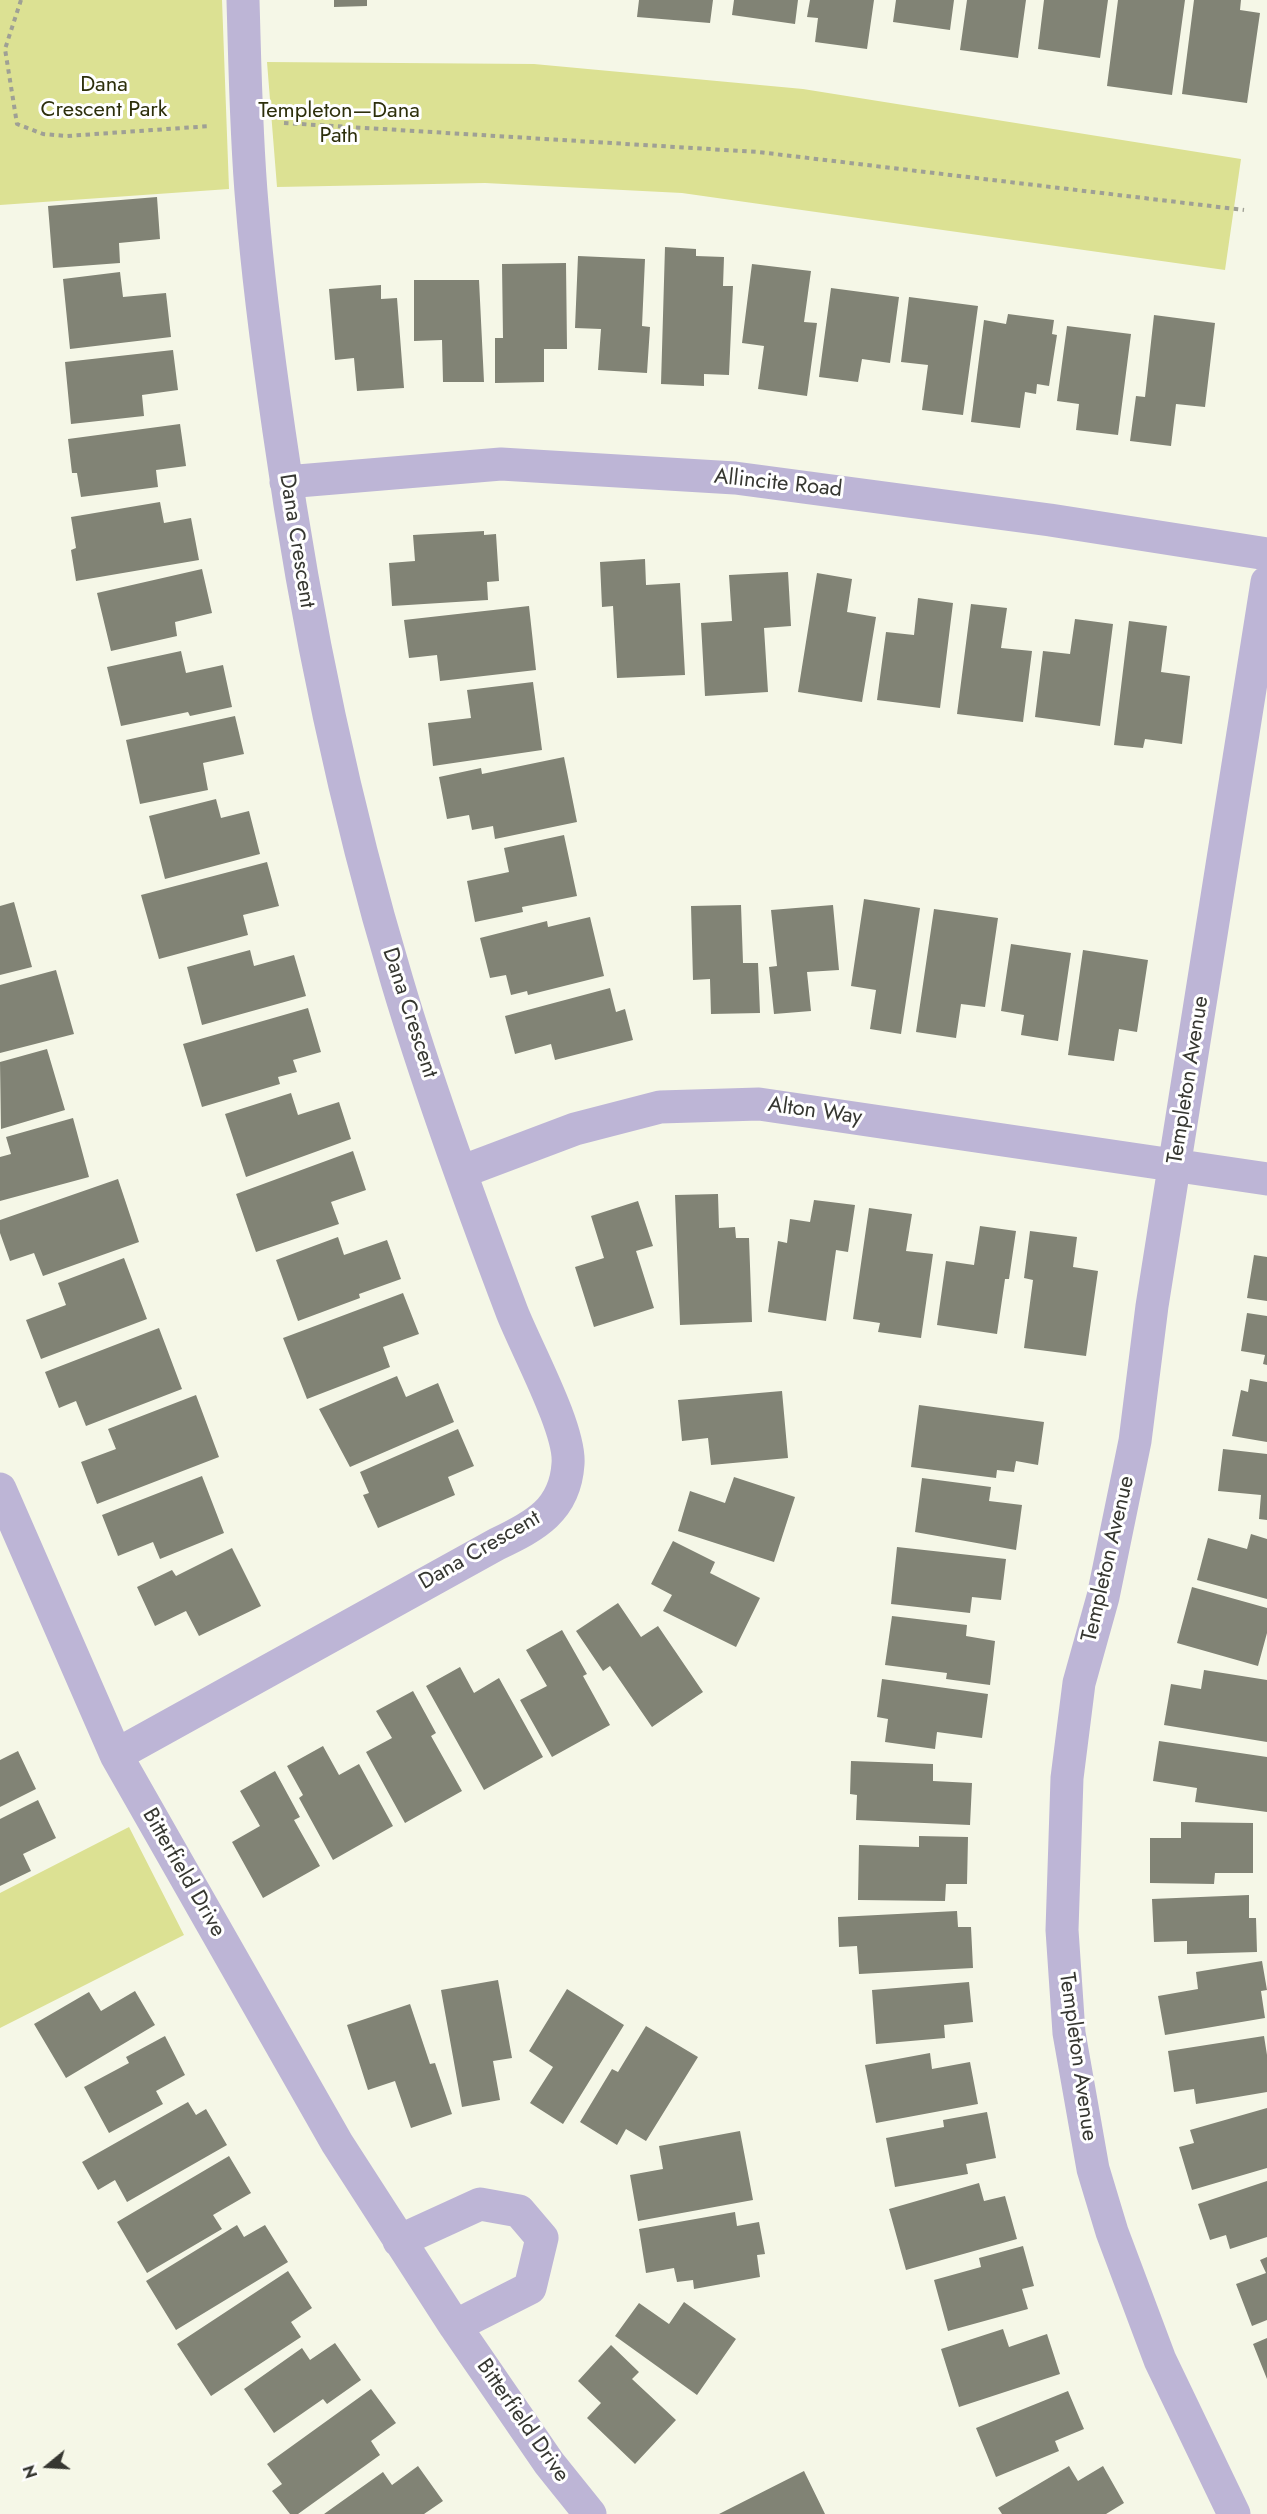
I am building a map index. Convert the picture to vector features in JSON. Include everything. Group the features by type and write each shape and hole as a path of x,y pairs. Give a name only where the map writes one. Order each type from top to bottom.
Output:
{"street":[{"name":"Dana Crescent","path":"116,1755 497,1544 523,1532 551,1509 565,1488 569,1459 564,1435 513,1315 461,1172 398,983 357,838 307,609 265,335 252,204 243,0"},
{"name":"Allincite Road","path":"286,482 501,464 735,478 1050,519 1267,554"},
{"name":"Templeton Avenue","path":"1234,2514 1160,2360 1108,2222 1093,2169 1069,2033 1062,1930 1067,1778 1079,1683 1102,1597 1135,1441 1152,1306 1267,582"},
{"name":"Alton Way","path":"461,1172 575,1130 660,1107 759,1104 1267,1179"},
{"name":"Bitterfield Drive","path":"0,1489 116,1755 337,2143 455,2326 549,2463 590,2514"},
{"path":"399,2241 480,2204 519,2211 542,2238 530,2288 455,2326"}],"path":[{"path":"21,0 5,49 17,124 43,134 67,136 247,122 758,152 1244,210"}],"green space":[{"name":"Dana Crescent Park","path":"0,0 222,0 229,189 0,205"},
{"name":"Templeton—Dana Path","path":"267,62 534,64 803,89 1241,159 1225,270 682,193 485,183 277,187"},
{"path":"129,1827 184,1935 0,2028 0,1893"}],"building":[{"path":"334,0 367,0 367,6 334,7"},
{"path":"639,0 713,0 710,23 637,17"},
{"path":"734,0 798,0 795,24 732,15"},
{"path":"810,0 874,0 867,49 815,42 818,18 807,17"},
{"path":"896,0 954,0 950,30 893,22"},
{"path":"967,0 1026,0 1018,58 960,50"},
{"path":"1044,0 1108,0 1100,58 1038,49"},
{"path":"1118,0 1185,0 1172,95 1107,86"},
{"path":"1194,0 1241,0 1240,10 1260,13 1247,103 1182,94"},
{"path":"157,197 160,239 119,243 120,263 53,268 48,206"},
{"path":"665,247 696,249 696,256 724,257 723,286 733,286 729,375 704,374 704,386 661,384"},
{"path":"578,256 645,259 642,326 650,327 647,373 598,370 601,329 575,328"},
{"path":"566,263 567,349 544,349 544,382 495,383 495,338 503,338 502,264"},
{"path":"752,264 811,271 804,322 817,323 807,396 758,389 764,346 742,343"},
{"path":"120,272 123,297 166,293 171,337 70,349 63,279"},
{"path":"414,280 479,280 484,382 443,382 442,340 414,341"},
{"path":"381,285 381,299 397,298 404,388 357,391 354,358 335,360 329,289"},
{"path":"831,288 899,297 890,363 862,359 858,382 819,377"},
{"path":"909,297 978,306 963,415 922,410 928,365 901,362"},
{"path":"1008,314 1054,320 1052,334 1057,335 1049,386 1037,384 1036,394 1025,392 1020,428 971,422 984,320 1006,324"},
{"path":"1154,315 1215,323 1205,407 1176,404 1171,446 1130,441 1136,396 1145,397"},
{"path":"1067,326 1131,334 1118,435 1076,430 1079,404 1057,401"},
{"path":"173,350 178,390 142,395 144,416 71,424 65,362"},
{"path":"180,424 186,466 156,470 158,487 81,497 77,473 72,473 68,439"},
{"path":"160,502 164,523 191,518 199,560 76,581 71,550 76,548 71,517"},
{"path":"484,531 484,535 496,534 499,581 487,582 488,600 392,606 389,563 415,561 413,535"},
{"path":"645,559 646,585 680,583 685,675 617,678 613,606 602,607 600,562"},
{"path":"202,569 212,613 175,622 177,636 111,651 97,593"},
{"path":"788,572 791,626 764,628 768,692 705,696 701,623 732,621 729,575"},
{"path":"817,573 852,579 847,612 876,617 862,702 798,692"},
{"path":"918,598 953,603 940,708 877,700 886,632 914,635"},
{"path":"971,604 1007,608 1001,648 1032,651 1023,722 957,714"},
{"path":"529,606 536,670 440,681 437,655 409,658 404,620"},
{"path":"1075,619 1113,624 1100,726 1035,717 1043,651 1070,654"},
{"path":"1129,621 1167,626 1161,672 1190,676 1182,744 1145,739 1143,748 1114,745"},
{"path":"181,651 186,673 223,665 232,707 190,716 188,712 121,726 107,667"},
{"path":"533,682 542,750 433,766 428,723 471,718 467,690"},
{"path":"235,716 244,754 203,763 208,790 140,804 126,740"},
{"path":"564,757 577,822 495,839 493,826 472,830 469,815 447,819 439,777 481,768 482,774"},
{"path":"216,799 221,818 249,811 260,854 165,879 149,816"},
{"path":"564,835 577,896 522,907 523,912 475,922 467,881 509,872 504,848"},
{"path":"267,862 279,906 243,915 248,935 159,959 141,895"},
{"path":"864,899 920,908 901,1034 870,1029 876,990 851,986"},
{"path":"14,902 32,967 0,975 0,906"},
{"path":"741,905 743,963 758,963 760,1013 711,1014 710,979 693,980 691,906"},
{"path":"833,905 839,970 807,972 811,1011 774,1014 769,967 777,966 771,910"},
{"path":"934,909 998,918 985,1007 961,1004 956,1038 916,1032"},
{"path":"590,917 604,976 528,995 527,991 511,995 506,975 490,978 480,938 547,921 548,927"},
{"path":"1011,944 1071,953 1058,1041 1021,1035 1024,1015 1001,1011"},
{"path":"250,950 254,966 294,955 306,996 202,1025 187,967"},
{"path":"1083,950 1148,960 1137,1032 1119,1029 1114,1061 1068,1055"},
{"path":"56,970 74,1034 0,1053 0,985"},
{"path":"610,988 616,1012 625,1009 633,1040 555,1060 551,1044 515,1054 505,1016"},
{"path":"308,1008 321,1052 293,1060 297,1072 278,1077 280,1084 202,1107 183,1044"},
{"path":"47,1049 65,1110 1,1129 0,1062"},
{"path":"291,1093 298,1115 339,1102 351,1139 246,1177 225,1114"},
{"path":"73,1118 89,1177 0,1201 0,1157 11,1154 6,1137"},
{"path":"353,1151 366,1190 331,1202 339,1224 256,1252 236,1194"},
{"path":"118,1179 139,1242 43,1276 34,1253 10,1261 0,1233 0,1220"},
{"path":"718,1194 719,1228 735,1227 736,1238 749,1238 752,1322 680,1325 675,1195"},
{"path":"814,1200 855,1205 848,1252 836,1250 826,1321 768,1312 778,1241 787,1243 790,1219 810,1222"},
{"path":"638,1201 653,1246 636,1251 654,1308 594,1327 575,1267 604,1258 591,1216"},
{"path":"869,1208 912,1214 906,1251 933,1254 921,1338 878,1332 880,1323 853,1319"},
{"path":"980,1226 1016,1231 1009,1279 1005,1279 997,1334 937,1325 946,1261 974,1265"},
{"path":"1030,1231 1077,1237 1073,1267 1098,1271 1086,1356 1024,1348 1033,1280 1024,1278"},
{"path":"338,1237 344,1255 387,1240 401,1279 359,1294 360,1298 298,1321 276,1260"},
{"path":"1254,1255 1267,1257 1267,1301 1247,1298"},
{"path":"124,1258 147,1319 41,1359 26,1320 66,1305 58,1283"},
{"path":"403,1293 419,1334 383,1347 390,1367 307,1399 283,1338"},
{"path":"1247,1313 1267,1316 1267,1365 1263,1364 1265,1355 1241,1351"},
{"path":"159,1328 182,1389 86,1426 76,1401 59,1408 45,1372"},
{"path":"397,1376 406,1397 438,1383 454,1422 350,1467 319,1409"},
{"path":"1250,1379 1267,1382 1267,1442 1232,1436 1241,1390 1248,1392"},
{"path":"782,1391 788,1458 711,1465 708,1438 682,1441 678,1400"},
{"path":"196,1395 219,1457 97,1504 81,1462 116,1449 108,1429"},
{"path":"919,1405 1044,1422 1038,1465 1016,1461 1014,1472 997,1470 996,1478 911,1467"},
{"path":"458,1429 474,1466 448,1477 455,1495 378,1528 363,1495 369,1493 360,1472"},
{"path":"1223,1449 1267,1454 1267,1520 1259,1519 1261,1495 1218,1491"},
{"path":"202,1476 224,1533 160,1559 153,1542 118,1556 102,1515"},
{"path":"734,1477 795,1497 774,1562 678,1531 690,1491 725,1503"},
{"path":"922,1478 991,1487 989,1501 1022,1505 1016,1550 915,1532"},
{"path":"1251,1534 1267,1539 1267,1599 1197,1580 1208,1538 1247,1549"},
{"path":"673,1541 715,1562 710,1573 760,1598 736,1647 663,1611 672,1595 651,1584"},
{"path":"897,1547 1006,1559 1001,1600 972,1597 970,1613 891,1604"},
{"path":"232,1548 261,1606 199,1636 186,1611 155,1626 137,1587 172,1570 176,1576"},
{"path":"1192,1587 1267,1608 1267,1633 1258,1666 1177,1643"},
{"path":"618,1603 641,1637 658,1626 703,1692 652,1727 610,1666 603,1671 576,1631"},
{"path":"892,1616 967,1625 966,1636 995,1641 990,1685 946,1679 947,1673 885,1665"},
{"path":"562,1630 587,1674 583,1676 610,1725 552,1757 520,1700 547,1686 526,1650"},
{"path":"460,1667 474,1693 499,1678 543,1757 484,1790 426,1686"},
{"path":"1204,1670 1267,1680 1267,1742 1164,1725 1171,1684 1201,1689"},
{"path":"882,1679 988,1694 982,1738 937,1732 935,1749 885,1742 888,1719 877,1717"},
{"path":"413,1691 436,1733 431,1736 462,1791 405,1823 366,1752 392,1738 376,1711"},
{"path":"1159,1741 1267,1757 1267,1812 1195,1802 1197,1788 1153,1781"},
{"path":"323,1746 339,1775 359,1764 393,1826 333,1860 299,1798 303,1795 287,1766"},
{"path":"18,1751 36,1789 0,1807 0,1760"},
{"path":"851,1761 933,1764 933,1781 972,1783 970,1825 856,1820 857,1795 850,1794"},
{"path":"275,1771 300,1817 294,1820 320,1866 263,1898 232,1842 260,1826 240,1791"},
{"path":"38,1800 56,1838 23,1854 31,1871 0,1886 0,1819"},
{"path":"1181,1822 1253,1823 1253,1873 1215,1873 1214,1884 1150,1883 1150,1838 1181,1838"},
{"path":"919,1836 968,1837 967,1884 946,1884 945,1901 858,1900 859,1845 919,1847"},
{"path":"1249,1895 1249,1918 1256,1918 1257,1952 1187,1954 1187,1941 1154,1942 1152,1899"},
{"path":"957,1911 958,1927 971,1927 973,1968 859,1974 857,1946 839,1947 838,1917"},
{"path":"1262,1961 1267,1990 1261,1991 1265,2018 1165,2035 1158,1996 1198,1989 1196,1972"},
{"path":"498,1980 512,2058 493,2061 500,2100 462,2107 441,1990"},
{"path":"969,1982 973,2022 944,2025 945,2038 876,2044 872,1990"},
{"path":"567,1989 624,2025 563,2124 530,2103 553,2067 529,2051"},
{"path":"135,1991 155,2025 66,2078 34,2024 89,1992 101,2011"},
{"path":"410,2004 430,2064 435,2063 452,2114 411,2128 395,2081 368,2090 347,2025"},
{"path":"646,2026 698,2057 646,2141 626,2129 617,2145 580,2122 612,2069 618,2072"},
{"path":"165,2036 185,2075 156,2091 163,2104 109,2133 84,2087 129,2063 126,2057"},
{"path":"1264,2036 1267,2055 1267,2092 1196,2104 1194,2089 1174,2092 1168,2051"},
{"path":"930,2053 932,2069 970,2062 978,2104 876,2123 865,2065"},
{"path":"188,2102 196,2115 206,2109 227,2145 127,2202 115,2180 98,2190 82,2162"},
{"path":"1267,2108 1267,2168 1192,2190 1179,2147 1194,2143 1190,2130"},
{"path":"987,2112 996,2158 966,2164 968,2174 895,2187 886,2138 944,2127 943,2120"},
{"path":"740,2131 753,2200 638,2221 630,2175 663,2169 659,2146"},
{"path":"229,2156 251,2193 213,2215 222,2229 147,2273 117,2222"},
{"path":"1267,2181 1267,2237 1230,2249 1226,2235 1210,2240 1198,2204"},
{"path":"979,2183 984,2201 1005,2196 1017,2239 906,2270 889,2209"},
{"path":"735,2212 737,2226 759,2222 765,2254 757,2255 760,2277 694,2289 693,2280 677,2282 674,2268 646,2273 639,2229"},
{"path":"237,2225 244,2237 265,2225 288,2262 176,2330 146,2281"},
{"path":"1023,2246 1034,2286 1022,2289 1028,2309 948,2331 934,2280 981,2267 979,2258"},
{"path":"1267,2257 1267,2320 1252,2326 1236,2284 1266,2273 1260,2260"},
{"path":"288,2271 312,2308 291,2322 301,2337 211,2396 177,2344"},
{"path":"684,2302 736,2339 697,2395 615,2336 639,2303 669,2324"},
{"path":"1003,2329 1009,2347 1047,2334 1060,2374 959,2407 941,2349"},
{"path":"1267,2338 1267,2379 1253,2344"},
{"path":"335,2343 361,2380 327,2404 323,2399 274,2433 244,2389 302,2348 310,2360"},
{"path":"611,2345 639,2372 632,2379 676,2420 635,2464 587,2418 601,2403 578,2381"},
{"path":"371,2389 396,2423 371,2441 380,2455 298,2514 290,2514 272,2491 282,2484 267,2464"},
{"path":"1068,2391 1084,2429 1055,2441 1059,2451 996,2477 976,2428"},
{"path":"418,2466 443,2501 424,2514 324,2514 383,2472 392,2485"},
{"path":"1069,2466 1078,2481 1103,2466 1124,2503 1106,2514 1002,2514 998,2508"},
{"path":"804,2471 825,2514 719,2514"}]}
